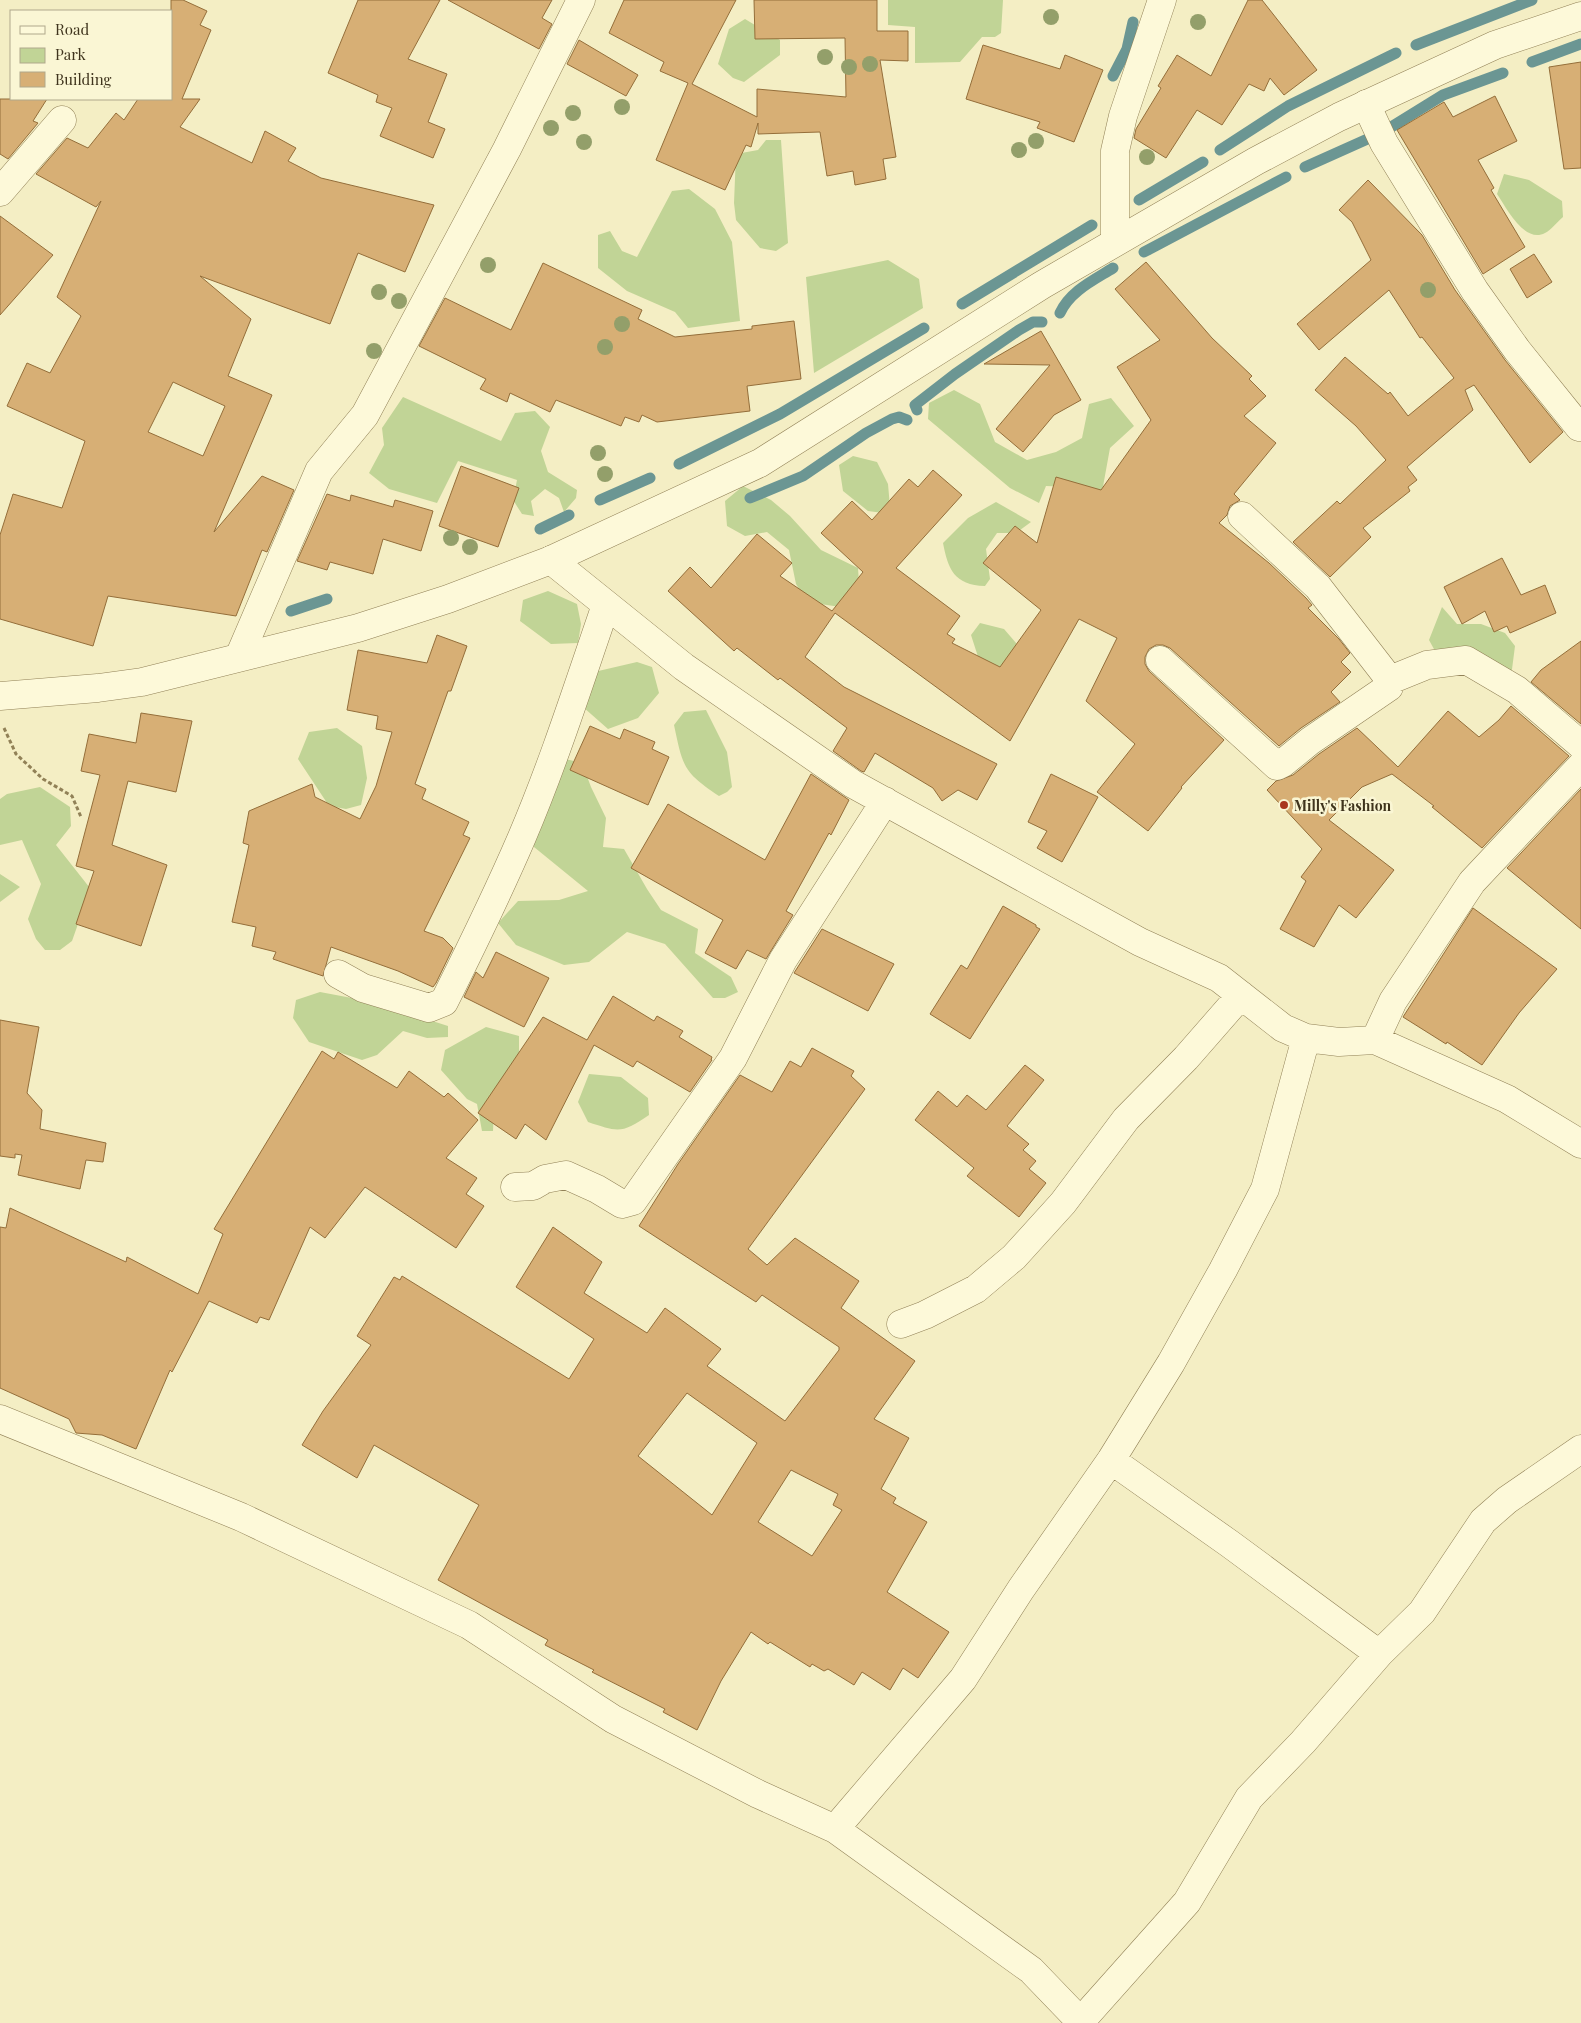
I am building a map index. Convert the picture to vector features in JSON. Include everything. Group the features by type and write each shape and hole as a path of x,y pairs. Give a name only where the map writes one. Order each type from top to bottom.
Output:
{"street":[{"path":"239,658 319,471 365,416 507,149 581,0"},
{"path":"1115,241 1115,151 1123,116 1162,0"},
{"path":"0,696 98,688 142,682 358,628 448,599 551,560 760,463 1042,284 1256,161 1366,104 1495,45 1581,16"},
{"path":"1366,104 1384,143 1476,292 1517,350 1579,427"},
{"path":"0,192 62,120"},
{"path":"1242,516 1318,587 1390,680"},
{"path":"551,560 684,668 853,784 1140,942 1219,978 1283,1028 1306,1038 1339,1042 1375,1040 1507,1100 1581,1144"},
{"path":"338,974 363,988 429,1008 444,1002 484,921 522,836 563,732 606,605"},
{"path":"1160,660 1276,766 1283,763 1310,741 1388,687 1390,680"},
{"path":"1390,680 1427,665 1466,660 1517,690 1581,745"},
{"path":"1375,1040 1393,1001 1472,882 1581,766"},
{"path":"514,1187 533,1186 546,1179 566,1175 597,1189 622,1204 633,1201 733,1058 783,960 885,802"},
{"path":"901,1324 925,1315 976,1288 1014,1257 1063,1203 1126,1119 1186,1058 1241,994"},
{"path":"835,1829 963,1679 1021,1589 1111,1460 1171,1364 1265,1189 1306,1038"},
{"path":"0,1419 241,1517 469,1625 613,1719 758,1794 835,1829 1031,1970 1081,2022 1187,1902 1249,1798 1303,1742 1379,1654 1422,1612 1483,1521 1508,1500 1581,1449"},
{"path":"1111,1460 1230,1544 1379,1654"}],"path":[{"path":"0,722 16,754 43,779 72,796 81,817"}],"green space":[{"path":"888,0 1003,0 1001,33 995,37 982,37 960,62 915,63 915,27 888,25"},
{"path":"745,19 780,40 780,55 744,82 733,78 718,64 729,29"},
{"path":"766,140 781,140 788,243 776,251 760,248 736,220 734,203 736,154 758,150"},
{"path":"1504,174 1529,180 1562,201 1563,217 1545,233 1537,235 1523,229 1497,194"},
{"path":"689,189 715,209 732,242 740,321 688,328 675,312 627,291 598,268 598,235 610,231 622,251 637,257 672,191"},
{"path":"888,260 919,279 923,308 814,373 806,277"},
{"path":"954,390 980,404 995,442 1027,460 1056,452 1082,438 1089,404 1111,398 1134,426 1110,448 1102,492 1072,487 1046,486 1039,503 1010,488 928,419 929,403"},
{"path":"403,397 501,441 515,413 535,411 550,427 541,451 548,472 577,490 576,498 564,512 559,498 545,489 531,501 534,516 522,514 513,500 517,480 458,461 437,503 389,489 369,473 384,445 382,428"},
{"path":"853,456 877,462 888,484 890,507 883,513 868,511 843,491 839,465"},
{"path":"743,486 771,500 790,516 821,550 858,568 860,598 847,608 807,602 796,584 789,550 767,532 745,536 727,526 725,501"},
{"path":"996,502 1031,522 1016,533 997,533 986,549 990,579 985,586 966,583 959,579 950,568 943,543 968,518"},
{"path":"548,591 577,604 581,624 578,643 551,644 520,621 523,600"},
{"path":"1442,607 1457,624 1481,624 1505,633 1515,646 1511,677 1480,679 1446,671 1429,640"},
{"path":"980,623 1004,629 1022,650 1017,670 981,666 971,635"},
{"path":"637,662 652,667 659,693 638,718 608,729 583,707 594,672"},
{"path":"706,710 727,752 732,787 719,796 698,781 686,767 674,725 684,712"},
{"path":"337,728 362,746 367,778 361,805 346,809 329,806 298,759 309,732"},
{"path":"553,756 582,763 606,818 603,847 624,849 661,910 698,929 695,953 731,977 738,992 725,998 713,998 665,944 627,932 589,962 564,965 516,945 498,923 518,901 559,900 588,891 534,847 532,783"},
{"path":"40,787 70,807 71,826 56,845 97,897 84,907 72,941 60,950 45,950 36,939 28,919 41,884 22,840 0,845 0,799 7,794"},
{"path":"0,874 20,887 0,902"},
{"path":"320,992 373,1002 448,1026 448,1037 427,1038 403,1031 377,1055 362,1060 309,1042 293,1018 296,1000"},
{"path":"486,1027 519,1036 519,1074 494,1109 493,1131 482,1131 477,1104 467,1099 441,1070 445,1050"},
{"path":"589,1074 621,1077 648,1098 649,1115 632,1126 620,1129 606,1128 588,1122 578,1102"}],"building":[{"path":"171,0 183,0 207,11 200,25 211,30 182,99 200,99 180,127 252,163 265,131 296,148 288,161 321,178 434,205 405,272 358,253 330,324 200,276 251,319 228,376 272,395 214,532 262,476 294,490 267,552 262,550 236,616 108,596 93,646 0,619 0,535 13,494 62,508 85,441 7,406 27,363 50,373 81,316 57,297 101,201 96,207 36,174 67,138 88,148 116,113 124,120 137,100 172,100","holes":["173,382 225,406 203,456 148,432"]},
{"path":"358,0 440,0 408,59 447,74 428,122 445,129 433,158 380,136 392,108 376,102 378,95 328,73"},
{"path":"448,0 552,0 542,18 552,24 539,49"},
{"path":"624,0 736,0 692,84 757,117 757,89 846,97 845,38 755,39 754,0 877,0 877,31 908,31 908,61 880,60 896,157 883,159 886,179 855,185 853,171 827,176 820,132 758,134 758,123 751,147 746,145 725,190 656,160 688,83 660,71 664,62 609,33"},
{"path":"1248,0 1262,0 1317,70 1284,95 1270,78 1264,91 1249,84 1222,125 1197,110 1166,158 1134,138 1136,129 1161,88 1158,86 1177,55 1211,76"},
{"path":"579,40 638,75 626,96 567,64"},
{"path":"983,45 1060,69 1065,55 1103,70 1074,142 1037,128 1040,122 966,99"},
{"path":"1581,62 1581,168 1564,169 1549,67"},
{"path":"1495,96 1517,141 1478,160 1494,188 1491,190 1525,247 1483,274 1397,130 1444,102 1453,117"},
{"path":"0,99 46,100 33,121 38,123 8,159 0,154"},
{"path":"1368,180 1422,235 1455,290 1505,360 1563,432 1530,463 1474,385 1465,390 1473,410 1407,467 1417,480 1408,487 1410,491 1363,528 1371,537 1330,577 1293,542 1337,501 1340,504 1386,460 1356,426 1315,390 1345,357 1388,394 1390,392 1408,416 1454,378 1422,337 1420,338 1389,290 1319,350 1297,324 1371,260 1352,222 1339,210"},
{"path":"0,216 53,255 0,315"},
{"path":"1534,254 1552,282 1527,298 1510,269"},
{"path":"1146,262 1212,338 1252,376 1249,379 1266,396 1244,416 1276,443 1234,494 1240,500 1230,506 1227,515 1219,523 1269,563 1306,598 1312,605 1308,608 1339,639 1350,653 1341,662 1351,672 1331,692 1340,702 1301,728 1279,746 1170,648 1156,645 1149,649 1145,657 1145,664 1149,671 1224,740 1181,787 1148,831 1097,792 1135,744 1086,701 1117,638 1079,619 1010,741 835,613 805,657 844,687 997,764 977,800 958,790 942,801 933,788 875,753 864,772 861,771 833,751 847,728 780,678 778,680 737,648 734,651 668,591 690,567 711,588 757,534 792,563 780,576 832,611 863,572 821,533 852,501 872,520 909,479 918,487 933,470 962,495 896,568 960,616 947,634 955,639 952,643 1000,667 1041,610 983,563 1015,526 1037,543 1056,477 1101,490 1151,420 1117,367 1160,340 1115,289"},
{"path":"543,263 642,310 638,319 675,337 752,329 752,326 794,321 801,379 747,386 750,411 657,422 642,415 639,422 625,417 621,426 556,400 550,412 510,393 507,402 480,389 486,379 419,346 445,298 511,330"},
{"path":"1041,331 1081,400 1054,415 1023,452 996,429 1050,365 984,364"},
{"path":"461,466 519,488 498,547 439,526"},
{"path":"327,494 350,501 351,495 393,507 395,500 433,511 421,551 383,539 373,574 330,562 327,570 297,561"},
{"path":"1502,558 1521,595 1545,585 1556,613 1510,633 1507,626 1494,632 1485,611 1462,624 1444,587"},
{"path":"437,635 467,646 451,691 448,691 415,784 426,789 422,799 469,822 463,835 470,838 424,931 443,938 453,948 436,983 433,987 398,971 331,947 323,976 273,959 276,952 252,946 256,927 232,922 249,845 243,843 249,811 312,784 315,797 360,819 376,786 392,732 376,729 378,716 347,710 358,650 427,663"},
{"path":"1581,641 1581,724 1531,682 1541,670"},
{"path":"1511,706 1569,756 1482,848 1432,807 1434,806 1392,774 1362,787 1329,820 1394,870 1356,918 1339,905 1314,947 1280,929 1306,881 1301,877 1322,849 1267,790 1276,781 1293,775 1319,754 1357,728 1398,767 1448,711 1479,737 1499,720"},
{"path":"141,713 192,721 176,792 128,781 112,845 167,865 141,946 76,924 94,871 76,866 100,775 81,771 89,734 136,743"},
{"path":"590,726 620,739 624,729 655,742 652,749 669,757 648,805 570,770"},
{"path":"811,774 849,800 831,835 829,833 786,911 793,915 766,959 747,950 736,969 705,953 723,920 631,868 668,804 765,860"},
{"path":"1051,774 1098,797 1062,862 1037,848 1047,831 1028,822"},
{"path":"1581,789 1581,929 1507,868"},
{"path":"1003,906 1040,929 970,1039 930,1014 961,965 967,969"},
{"path":"1473,908 1557,969 1519,1013 1482,1065 1403,1017"},
{"path":"822,929 894,964 868,1011 794,973"},
{"path":"496,952 549,978 524,1027 464,997 476,972 483,978"},
{"path":"613,996 654,1021 657,1016 683,1031 679,1037 712,1057 712,1060 690,1092 637,1061 633,1067 594,1045 546,1140 525,1124 516,1139 478,1113 543,1017 587,1040"},
{"path":"0,1020 39,1027 27,1093 42,1110 40,1129 106,1143 103,1162 86,1160 80,1189 18,1175 22,1155 15,1154 15,1158 0,1156"},
{"path":"812,1048 854,1071 851,1076 865,1089 748,1249 767,1265 795,1238 859,1281 841,1308 915,1361 874,1419 909,1438 881,1489 896,1498 893,1503 927,1522 887,1592 949,1632 918,1678 903,1668 890,1690 862,1672 854,1685 828,1669 824,1671 812,1664 810,1667 770,1642 768,1644 751,1632 721,1681 697,1730 663,1712 665,1709 592,1672 594,1670 545,1645 548,1640 438,1580 479,1505 374,1445 357,1478 302,1445 323,1411 371,1345 357,1336 394,1277 400,1280 402,1276 569,1379 594,1339 516,1287 553,1227 602,1262 584,1293 647,1333 665,1308 721,1349 707,1366 785,1421 839,1350 839,1347 762,1295 756,1302 639,1226 678,1164 740,1075 772,1092 790,1061 801,1067","holes":["687,1393 757,1443 712,1515 638,1456","791,1470 838,1494 833,1505 842,1510 812,1556 758,1522"]},
{"path":"322,1051 334,1059 338,1052 397,1088 409,1071 444,1097 448,1093 478,1120 446,1158 477,1178 466,1194 484,1206 456,1248 365,1187 325,1238 310,1227 269,1320 260,1317 257,1323 209,1301 172,1372 170,1370 136,1449 102,1435 76,1433 69,1419 0,1388 0,1227 6,1228 10,1208 126,1262 127,1257 198,1294 223,1234 214,1229"},
{"path":"1025,1065 1044,1080 1007,1126 1029,1144 1023,1150 1036,1161 1029,1169 1046,1183 1019,1217 967,1176 974,1168 915,1120 938,1091 957,1107 967,1095 986,1110"}],"waterway":[{"path":"1416,45 1532,0"},
{"path":"1113,76 1127,49 1133,22"},
{"path":"1532,62 1581,44"},
{"path":"1220,150 1288,106 1396,53"},
{"path":"1388,129 1443,95 1503,73"},
{"path":"1305,167 1372,137"},
{"path":"1139,200 1203,162"},
{"path":"1144,252 1286,177"},
{"path":"962,304 1092,225"},
{"path":"1060,313 1064,305 1076,292 1113,268"},
{"path":"917,410 915,405 955,374 1019,330 1033,322 1042,322"},
{"path":"679,464 780,414 924,328"},
{"path":"750,498 803,476 866,433 892,419 899,417 907,420"},
{"path":"600,500 650,478"},
{"path":"540,529 569,515"},
{"path":"291,611 327,599"}],"place":[{"name":"Milly's Fashion","path":"1284,805"}]}
